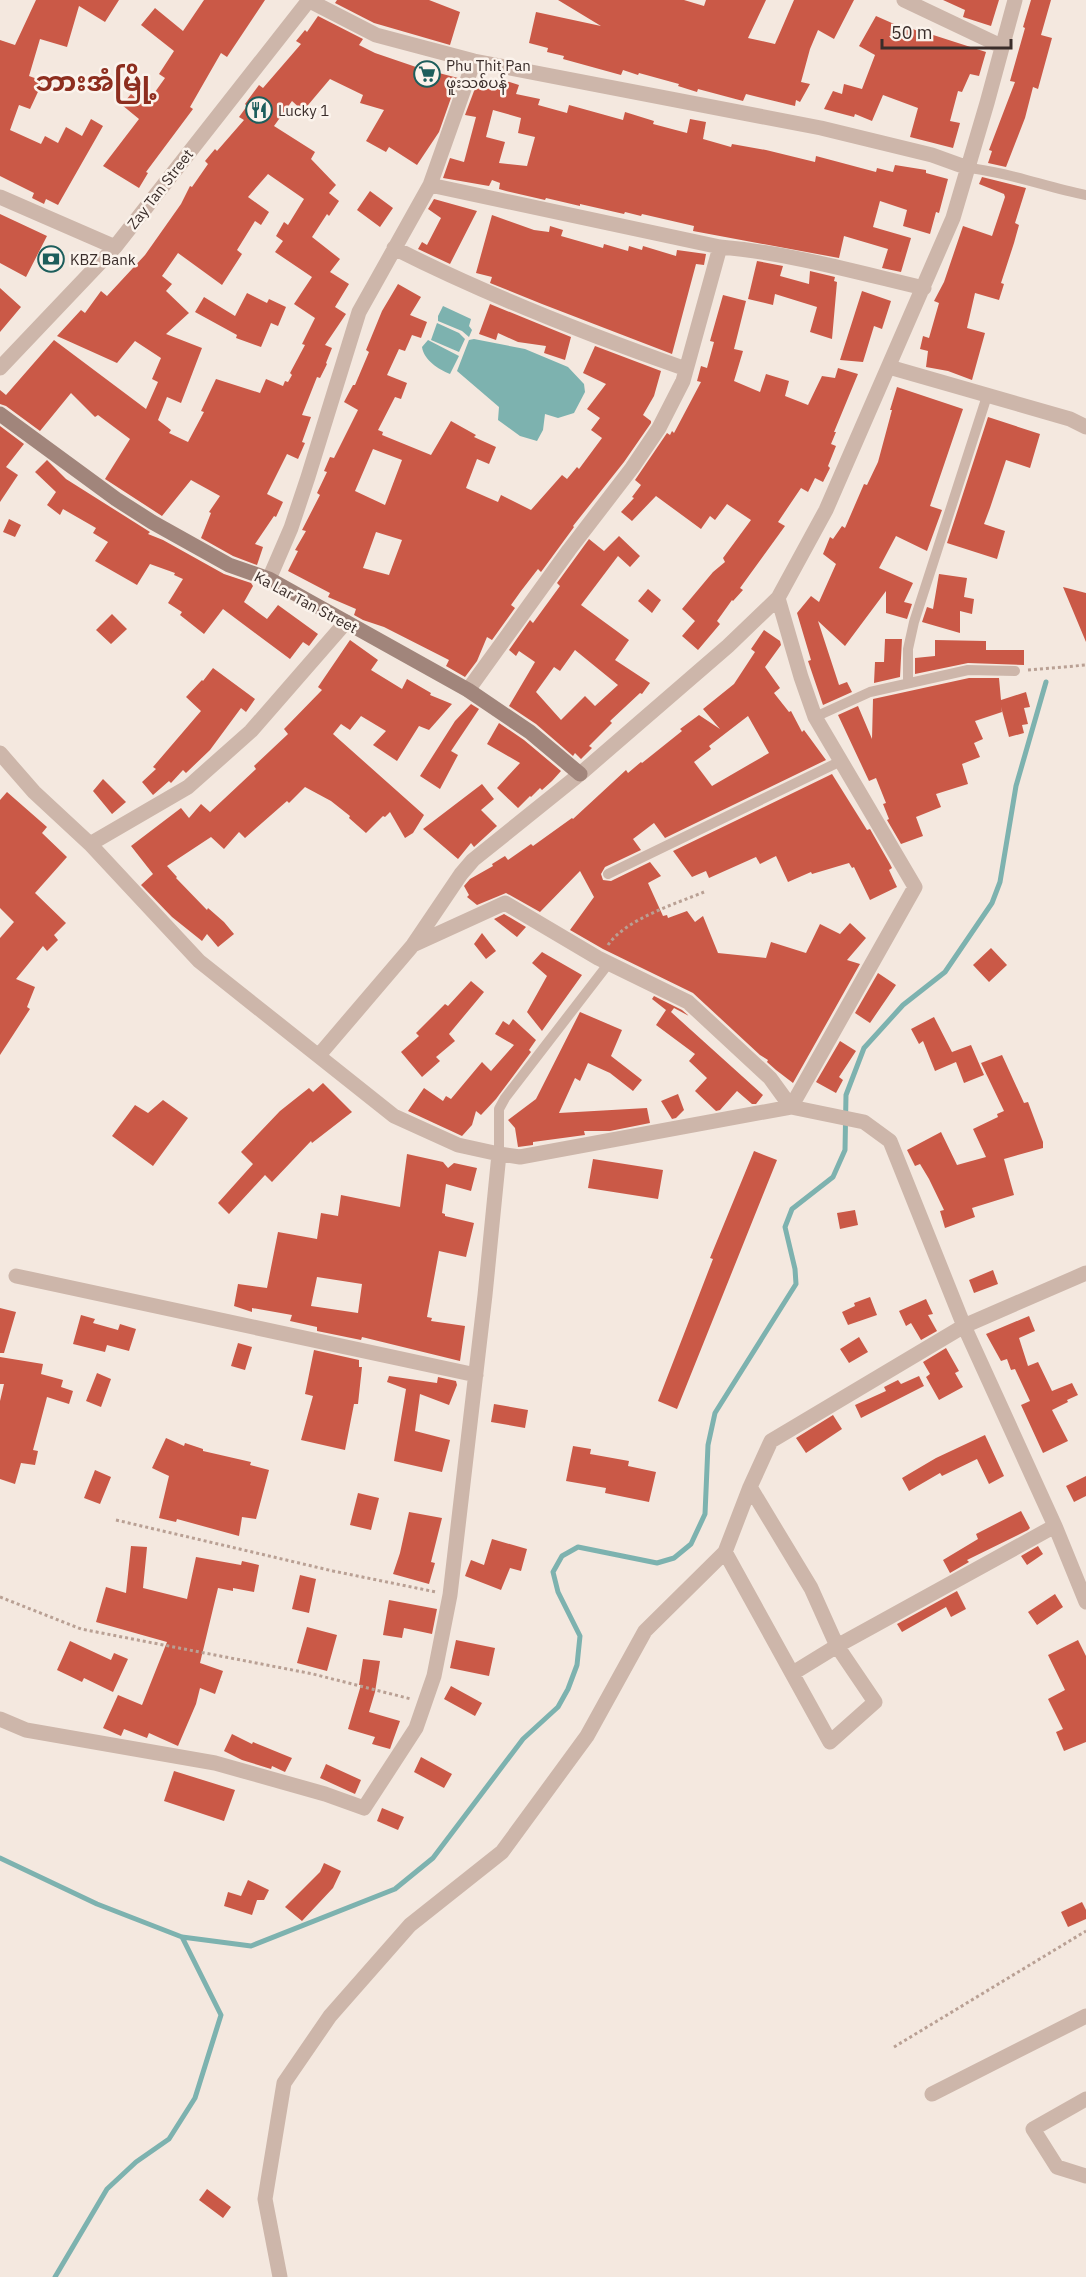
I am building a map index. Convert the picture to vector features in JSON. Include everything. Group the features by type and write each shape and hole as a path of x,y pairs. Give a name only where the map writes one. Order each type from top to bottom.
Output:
{"street":[{"path":"308,0 376,35 474,60 821,128 932,155 968,168"},
{"name":"Zay Tan Street","path":"0,368 115,247 308,0"},
{"path":"904,0 1001,46"},
{"path":"320,1054 413,945 473,860 580,774 728,646 778,598 826,510 953,218 1015,0"},
{"path":"269,579 297,508 359,312 430,185 474,60"},
{"path":"430,185 720,247 768,252 924,288"},
{"path":"0,197 115,247"},
{"path":"468,690 659,428 683,381 720,247"},
{"path":"394,248 461,282 588,335 686,369"},
{"path":"889,367 1070,419 1086,427"},
{"name":"Ka Lar Tan Street","path":"0,414 116,500 152,522 229,565 269,579 468,690 530,732 580,774"},
{"path":"778,598 815,717 915,887 791,1107"},
{"path":"90,844 188,787 251,731 346,622"},
{"path":"0,753 34,792 90,844 199,961 320,1054 394,1116 459,1145 520,1157 791,1107 864,1122 890,1141 964,1326 1055,1526 1086,1602"},
{"path":"413,945 505,903 603,961 688,1002 770,1078 791,1107"},
{"path":"0,1719 26,1730 215,1763 325,1794 364,1808 416,1728 434,1677 450,1595 499,1154"},
{"path":"280,2277 265,2199 284,2083 330,2016 410,1925 502,1852 587,1736 645,1632 725,1551 771,1441 964,1326 1086,1272"},
{"path":"16,1276 476,1375"},
{"path":"725,1551 830,1742 875,1702 837,1646 811,1587 750,1487"},
{"path":"793,1673 837,1646 1055,1526"},
{"path":"932,2094 1086,2016"},
{"path":"1086,2099 1034,2128 1056,2167 1086,2176"}],"lane":[{"path":"968,168 990,170 1046,187 1086,195"},
{"path":"908,683 908,649 914,622 987,396"},
{"path":"815,717 870,692 908,683 968,670 1015,671"},
{"path":"608,874 842,761"},
{"path":"499,1154 499,1109 603,961"}],"path":[{"path":"1015,671 1086,665"},
{"path":"603,961 616,934 665,908 704,892"},
{"path":"116,1520 333,1571 450,1595"},
{"path":"0,1597 81,1629 313,1674 424,1702"},
{"path":"894,2047 1086,1931"}],"water":[{"path":"443,306 471,319 469,326 472,330 469,337 462,331 438,321"},
{"path":"437,323 459,333 465,339 459,352 431,340"},
{"path":"428,340 459,356 450,374 436,367 423,352 422,347"},
{"path":"469,340 525,349 568,367 584,384 585,392 574,413 558,418 545,414 543,430 537,441 520,436 498,420 499,407 457,371"}],"building":[{"path":"36,0 119,0 105,22 79,6 67,47 40,39 29,76 43,81 30,109 19,105 10,130 41,144 45,136 58,143 66,127 82,136 91,119 103,126 58,205 46,199 44,204 32,198 34,193 0,176 0,40 15,45"},
{"path":"204,0 265,0 227,57 221,53 190,107 193,109 146,172 148,173 139,188 103,166 139,119 122,105 131,94 145,106 165,78 159,74 174,51 141,25 155,8 183,31"},
{"path":"337,0 429,0 460,12 450,45 374,23 335,3"},
{"path":"558,0 684,0 704,6 706,0 766,0 748,38 775,44 794,0 854,0 834,39 818,30 801,82 810,84 800,102 796,100 795,106 746,94 743,101 698,89 697,92 678,86 679,84 639,73 638,75 623,70 621,75 563,59 564,56 547,52 548,48 529,43 536,12 601,26"},
{"path":"943,0 999,0 991,26 963,17 965,10"},
{"path":"1031,0 1051,0 1041,35 1052,38 1038,89 1033,87 1025,118 1006,167 988,163 992,151 989,150 1015,82 1010,81"},
{"path":"318,16 363,39 359,45 375,53 458,78 439,132 417,165 389,147 386,152 366,141 384,110 360,103 363,95 330,79 303,111 292,101 274,126 315,152 311,159 336,185 329,193 339,201 329,216 327,214 312,237 340,259 330,272 349,284 335,307 346,314 325,345 332,348 327,364 320,378 317,377 302,415 311,417 302,442 305,443 298,459 287,454 267,494 283,502 276,517 274,516 255,544 263,547 257,565 233,556 201,538 211,513 209,512 220,496 191,480 162,516 105,479 130,439 98,415 95,417 71,393 40,431 0,404 0,390 6,395 54,340 146,409 158,382 152,379 161,358 135,341 117,363 57,336 81,310 85,313 101,291 107,296 145,255 181,204 190,186 192,187 208,164 205,161 215,149 217,151 244,120 239,117 247,106 245,104 259,85 263,88 301,44 296,41 305,30 307,32","holes":["268,174 304,199 288,225 284,222 276,236 283,241 275,252 312,277 294,304 315,318 302,344 305,345 290,373 292,375 288,382 285,381 283,386 266,379 260,393 216,379 201,411 204,412 188,442 169,433 171,430 158,420 167,397 181,403 202,348 166,334 189,313 166,291 172,284 162,276 178,253 222,285 242,254 237,250 255,221 261,225 269,212 248,197"]},
{"path":"876,16 910,31 911,28 926,35 927,33 986,52 979,76 970,74 962,92 958,91 950,121 960,123 953,148 910,137 918,108 883,95 872,121 855,114 854,117 824,109 833,91 842,94 844,84 862,89 875,55 859,46"},
{"path":"503,80 519,85 516,94 540,99 538,105 567,113 569,105 623,120 625,112 654,121 653,124 687,133 690,119 706,122 703,139 731,147 732,144 766,150 815,162 816,156 876,172 877,168 893,172 895,165 926,170 926,173 948,179 939,213 936,212 930,234 903,226 907,210 880,201 873,227 911,238 901,272 882,268 888,249 844,236 839,258 693,231 694,226 642,214 641,216 625,212 624,214 580,204 580,206 546,198 545,200 499,189 500,183 492,180 489,186 443,178 450,158 464,162 476,117 465,115 477,83 498,89","holes":["493,110 521,118 518,133 535,137 527,166 499,163 505,142 486,137"]},
{"path":"982,177 1026,188 1015,223 1019,225 1001,283 1004,284 999,300 975,293 967,328 985,333 972,380 948,371 926,367 928,351 920,349 923,336 929,338 939,303 934,301 944,282 963,226 992,236 1005,197 1004,194 979,184"},
{"path":"370,191 393,208 380,227 357,210"},
{"path":"434,199 477,211 450,264 418,249 422,242 427,245 441,218 428,209"},
{"path":"0,214 47,236 26,277 0,263"},
{"path":"492,215 534,230 549,232 550,226 563,230 561,236 603,248 604,244 628,251 629,246 642,250 643,246 676,256 677,250 706,254 704,265 696,264 672,354 490,283 492,277 476,273"},
{"path":"757,261 783,266 780,276 809,284 810,271 835,277 834,281 837,282 832,339 810,332 817,307 775,294 773,305 748,299"},
{"path":"398,284 421,297 410,315 427,322 421,338 412,335 405,351 399,349 387,375 407,383 401,399 395,397 378,430 383,432 382,435 431,455 451,421 476,435 474,437 496,447 489,464 477,459 466,488 498,502 501,495 531,510 562,475 567,479 577,467 579,469 602,438 591,430 600,418 587,409 606,384 583,373 595,346 661,371 654,396 643,415 651,423 541,572 538,569 521,591 511,605 515,608 492,640 487,637 477,661 465,677 446,666 449,660 384,627 363,620 354,615 356,609 328,597 330,593 288,571 298,551 295,550 306,531 302,530 320,495 317,493 327,472 324,471 330,457 334,458 358,410 344,402 355,385 369,352 366,350 382,311","holes":["373,449 402,460 385,505 355,491","376,532 402,540 389,575 363,568"]},
{"path":"0,288 21,307 0,332"},
{"path":"862,291 891,301 882,329 874,326 863,362 840,360"},
{"path":"247,293 267,303 269,299 286,307 278,326 271,323 261,347 236,338 237,335 195,312 204,297 235,316"},
{"path":"723,295 746,301 734,349 743,351 734,381 760,392 766,374 789,381 785,396 808,405 822,376 835,378 838,368 858,374 834,432 836,432 831,444 836,446 828,466 830,468 823,482 815,478 808,492 801,488 778,522 785,526 740,588 743,590 732,600 717,621 720,624 698,650 682,636 695,621 682,609 713,572 725,562 723,558 751,520 727,504 715,520 710,516 701,529 656,496 632,521 621,512 634,498 632,497 641,485 635,480 667,433 670,435 672,431 674,433 701,382 697,381 701,366 707,368 714,342 710,341"},
{"path":"490,304 571,337 565,360 544,353 546,346 518,342 498,333 496,340 479,334"},
{"path":"897,387 963,409 930,506 942,510 927,551 896,536 879,568 913,583 904,602 912,604 907,619 886,613 886,591 845,646 818,621 839,685 847,682 852,692 823,705 808,661 811,660 797,613 811,596 819,602 836,564 823,554 830,537 833,539 842,526 845,528 864,484 867,485 878,462"},
{"path":"988,417 1040,434 1030,468 1006,460 984,524 1005,531 997,559 947,543"},
{"path":"0,426 24,444 6,467 18,475 0,502"},
{"path":"47,460 66,479 150,532 148,534 224,574 251,583 253,586 244,602 267,619 278,605 318,634 309,646 303,642 290,659 223,609 204,634 180,615 182,612 168,603 183,579 174,575 175,573 150,564 137,585 95,561 108,542 93,533 96,528 63,509 60,515 47,505 56,492 35,472"},
{"path":"9,519 21,525 15,537 3,532"},
{"path":"619,536 640,556 630,567 618,556 581,605 629,640 615,660 650,683 642,694 640,693 610,721 612,723 589,746 592,748 581,759 575,753 573,756 536,724 509,706 535,662 519,651 516,656 509,650 530,620 533,623 560,586 557,583 589,539 604,551","holes":["575,650 618,685 595,706 585,696 561,720 536,692 554,667 560,671"]},
{"path":"939,574 967,578 964,597 974,599 972,614 960,611 960,633 922,622 927,607 933,609"},
{"path":"1063,587 1086,593 1086,642"},
{"path":"648,589 661,600 652,613 638,601"},
{"path":"112,614 127,629 111,644 96,630"},
{"path":"764,630 780,641 781,645 765,667 780,688 774,693 789,712 791,711 802,732 804,730 826,760 665,838 654,823 633,839 641,850 605,867 601,874 603,880 611,881 650,862 661,876 648,883 663,916 667,915 668,918 687,911 695,922 703,916 718,953 766,958 771,942 806,953 820,924 840,934 850,923 866,938 847,960 860,964 793,1083 693,993 603,949 570,930 594,897 580,871 540,912 506,893 477,905 467,897 469,895 464,886 470,879 505,856 508,860 573,819 626,770 628,773 642,763 699,715 720,729 703,709 734,684 755,652 751,649","holes":["748,716 769,753 712,786 694,762 711,749 709,746"]},
{"path":"885,639 902,639 900,677 874,683 875,662 884,662"},
{"path":"350,640 378,660 371,670 402,689 407,679 431,693 430,695 452,704 429,730 419,726 397,761 373,745 386,731 361,716 350,730 341,724 333,734 424,815 413,833 405,838 390,812 366,833 331,801 305,787 289,803 287,801 245,838 239,832 224,849 211,837 167,866 207,910 208,908 224,922 234,934 218,947 207,934 202,941 172,917 141,885 153,874 131,846 181,808 189,818 201,804 210,812 256,769 254,766 288,734 284,729 322,690 318,687"},
{"path":"935,640 986,641 986,650 1024,650 1024,665 968,663 915,674 915,658 935,656"},
{"path":"213,668 255,699 246,712 241,708 210,750 186,773 183,770 171,783 169,781 153,795 142,782 156,769 153,767 201,711 186,697"},
{"path":"969,678 999,678 1001,700 1026,692 1030,707 1024,708 1028,724 1022,725 1024,733 1009,737 1001,707 1002,712 975,721 983,739 974,743 980,757 962,764 968,784 936,794 941,807 916,817 923,836 901,844 887,820 889,819 883,804 886,803 876,778 869,781 838,715 858,706 872,739 873,699"},
{"path":"471,704 479,709 451,751 458,755 440,789 420,776 455,721"},
{"path":"499,723 524,740 561,771 542,790 540,788 518,808 497,788 520,763 487,744"},
{"path":"832,774 867,830 870,829 892,868 889,870 897,887 870,900 854,867 852,868 849,863 812,874 811,872 788,882 776,856 760,864 756,857 709,878 706,871 692,877 673,851"},
{"path":"103,779 126,802 112,814 93,791"},
{"path":"482,784 494,799 481,810 497,826 474,847 471,843 458,859 423,829"},
{"path":"7,792 47,827 42,833 67,857 35,893 66,923 54,935 58,940 47,951 43,946 16,979 35,987 27,1007 30,1009 0,1055 0,938 14,922 0,908 0,800"},
{"path":"504,914 526,927 517,937 494,919"},
{"path":"482,933 496,951 486,959 474,944"},
{"path":"991,948 1007,965 989,982 973,965"},
{"path":"542,952 582,975 542,1031 527,1012 547,976 532,963"},
{"path":"878,973 896,985 870,1023 855,1013"},
{"path":"471,981 484,992 449,1034 455,1041 436,1057 440,1061 422,1077 401,1052 419,1036 416,1033 445,1004 448,1006"},
{"path":"654,996 689,1016 674,1008 671,1012 763,1095 756,1104 752,1104 737,1091 720,1110 716,1111 695,1091 707,1078 689,1061 695,1054 656,1025 666,1010 652,999"},
{"path":"580,1012 622,1030 611,1056 642,1080 633,1091 610,1073 588,1063 580,1081 575,1078 559,1113 647,1108 650,1123 610,1131 584,1131 585,1135 533,1142 533,1145 518,1147 515,1128 508,1120 536,1099"},
{"path":"934,1017 953,1054 952,1052 971,1045 984,1075 964,1083 956,1062 935,1071 923,1041 919,1044 911,1029"},
{"path":"513,1019 536,1040 529,1050 531,1052 496,1099 481,1115 476,1111 472,1125 462,1136 408,1111 424,1088 443,1101 446,1096 451,1099 482,1062 491,1071 514,1045 495,1034 503,1021 509,1025"},
{"path":"840,1041 856,1051 839,1077 843,1080 836,1093 816,1082"},
{"path":"1002,1055 1024,1103 1028,1102 1043,1142 1043,1148 1004,1159 1014,1195 972,1208 975,1217 945,1228 940,1211 944,1210 929,1179 920,1164 915,1166 907,1150 941,1132 957,1165 986,1157 973,1129 998,1117 997,1114 1004,1111 981,1063"},
{"path":"323,1083 352,1112 312,1143 311,1141 272,1182 265,1175 229,1214 218,1203 253,1164 241,1152 280,1111 309,1088 313,1092"},
{"path":"678,1094 684,1110 672,1119 661,1101"},
{"path":"163,1100 188,1118 153,1166 112,1136 135,1105 148,1113"},
{"path":"754,1151 777,1160 677,1409 658,1401 713,1259 710,1258"},
{"path":"407,1154 443,1162 448,1168 454,1163 477,1168 471,1191 446,1184 442,1213 445,1216 474,1223 466,1257 439,1251 427,1317 432,1318 431,1321 465,1326 460,1361 362,1337 361,1340 317,1331 317,1327 290,1321 292,1315 252,1308 252,1312 234,1306 238,1284 267,1288 278,1232 317,1239 321,1213 338,1216 341,1195 400,1207","holes":["317,1277 362,1284 358,1313 311,1306"]},
{"path":"593,1159 663,1170 658,1199 588,1188"},
{"path":"855,1210 858,1225 840,1229 837,1213"},
{"path":"993,1270 998,1284 974,1293 969,1280"},
{"path":"870,1297 877,1315 848,1325 842,1312 855,1306 854,1303"},
{"path":"926,1299 933,1314 928,1315 937,1331 921,1340 911,1323 906,1326 899,1311"},
{"path":"0,1308 16,1312 4,1353 0,1353"},
{"path":"81,1315 95,1319 93,1323 118,1330 120,1324 136,1329 129,1351 107,1345 105,1352 73,1344"},
{"path":"1029,1316 1035,1331 1019,1338 1028,1366 1038,1362 1052,1391 1072,1383 1078,1395 1052,1410 1068,1441 1043,1453 1021,1405 1030,1401 1015,1369 1011,1370 1007,1359 1001,1361 986,1334"},
{"path":"859,1337 868,1352 849,1363 840,1349"},
{"path":"238,1343 252,1347 245,1370 231,1366"},
{"path":"946,1348 959,1371 955,1373 963,1387 939,1400 926,1377 930,1374 923,1362"},
{"path":"314,1350 359,1360 359,1367 362,1367 358,1404 354,1404 345,1450 301,1440 313,1396 305,1394"},
{"path":"0,1357 43,1364 41,1374 63,1380 61,1387 73,1391 69,1404 47,1397 33,1450 38,1451 35,1465 21,1463 15,1484 0,1479 0,1401 4,1384 0,1384"},
{"path":"97,1373 111,1379 101,1407 86,1401"},
{"path":"389,1376 437,1383 438,1377 456,1381 457,1385 449,1405 420,1394 415,1431 450,1440 442,1472 394,1461 406,1389 387,1382"},
{"path":"919,1376 924,1386 861,1418 855,1405 886,1391 884,1387 898,1380 901,1384"},
{"path":"494,1404 528,1410 525,1428 491,1422"},
{"path":"833,1415 842,1429 806,1453 796,1438"},
{"path":"985,1435 1004,1476 989,1484 977,1459 942,1476 940,1473 909,1491 902,1478 936,1458"},
{"path":"166,1438 184,1446 185,1443 203,1449 203,1451 251,1462 250,1465 269,1470 256,1519 242,1517 239,1536 177,1519 176,1522 159,1518 169,1476 152,1468"},
{"path":"573,1446 591,1449 590,1454 629,1461 628,1466 656,1472 649,1502 605,1493 606,1488 566,1481"},
{"path":"95,1470 111,1477 100,1504 84,1498"},
{"path":"1086,1476 1086,1496 1074,1502 1066,1486"},
{"path":"358,1493 379,1498 371,1530 350,1525"},
{"path":"1021,1511 1030,1528 1028,1530 967,1560 969,1562 950,1573 943,1560 978,1539 976,1534"},
{"path":"409,1512 442,1518 431,1562 435,1563 429,1584 393,1574"},
{"path":"492,1539 527,1549 521,1571 510,1568 501,1590 465,1576 471,1560 484,1565"},
{"path":"131,1546 147,1547 143,1588 187,1599 196,1557 241,1565 242,1561 259,1565 254,1592 218,1588 200,1663 223,1671 215,1694 200,1688 196,1704 178,1746 149,1733 147,1738 124,1729 121,1736 103,1728 118,1695 142,1705 167,1642 96,1622 106,1587 126,1593"},
{"path":"1038,1546 1043,1554 1027,1565 1021,1556"},
{"path":"300,1575 316,1579 309,1613 292,1609"},
{"path":"957,1591 966,1609 951,1617 946,1607 902,1632 897,1624"},
{"path":"1055,1594 1063,1607 1037,1625 1028,1612"},
{"path":"389,1600 437,1609 432,1634 404,1628 402,1638 383,1635"},
{"path":"307,1627 337,1635 327,1671 297,1663"},
{"path":"456,1640 495,1648 489,1676 450,1668"},
{"path":"1078,1640 1086,1656 1086,1742 1064,1751 1056,1732 1063,1729 1048,1699 1065,1690 1048,1655"},
{"path":"70,1641 111,1660 114,1653 128,1659 113,1692 84,1678 82,1682 57,1670"},
{"path":"363,1659 380,1661 369,1712 400,1721 390,1749 372,1744 375,1737 348,1729 361,1685 359,1685"},
{"path":"451,1686 482,1703 475,1716 444,1699"},
{"path":"232,1734 252,1744 253,1742 292,1758 285,1772 272,1766 271,1769 242,1760 224,1751"},
{"path":"421,1757 452,1774 444,1788 414,1772"},
{"path":"326,1764 361,1780 355,1794 320,1778"},
{"path":"174,1771 235,1790 224,1821 164,1801"},
{"path":"382,1808 404,1817 398,1830 377,1821"},
{"path":"324,1863 341,1871 333,1888 302,1921 285,1907 320,1872"},
{"path":"248,1880 269,1890 264,1900 257,1900 252,1915 224,1906 228,1892 241,1896"},
{"path":"1082,1902 1086,1910 1086,1919 1068,1927 1061,1912"},
{"path":"207,2189 231,2207 223,2218 199,2200"}],"waterway":[{"path":"0,1858 97,1904 182,1937 251,1946 395,1889 433,1858 523,1739 558,1707 568,1689 577,1665 580,1636 558,1592 553,1572 562,1556 578,1547 657,1563 674,1558 691,1544 705,1514 708,1445 715,1413 796,1284 795,1269 785,1227 792,1209 833,1177 845,1150 846,1095 864,1048 903,1005 945,972 992,903 1000,882 1016,786 1046,682"},
{"path":"55,2277 107,2189 136,2162 169,2139 195,2098 221,2015 182,1937"}],"place":[{"name":"Phu Thit Pan ဖူးသစ်ပန်","path":"427,74"},
{"name":"Lucky 1","path":"259,110"},
{"name":"KBZ Bank","path":"51,259"}],"district":[{"name":"ဘားအံမြို့","path":"96,80"}]}
